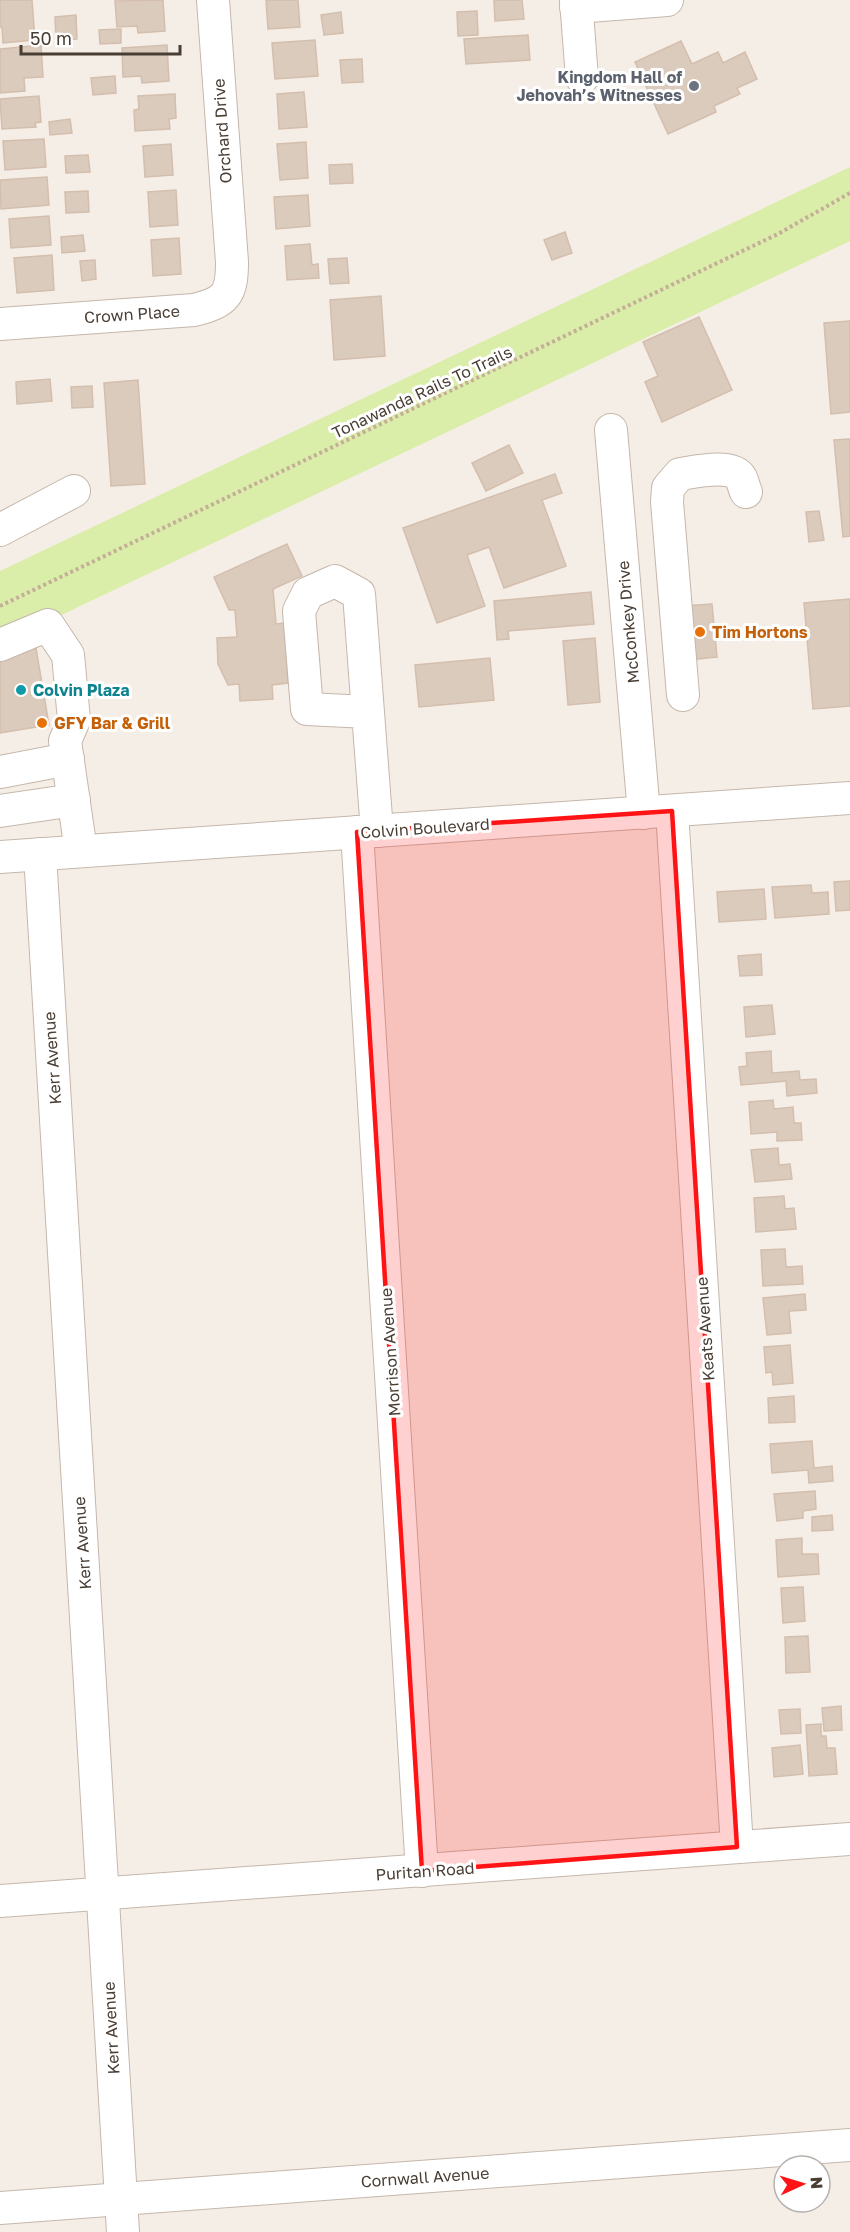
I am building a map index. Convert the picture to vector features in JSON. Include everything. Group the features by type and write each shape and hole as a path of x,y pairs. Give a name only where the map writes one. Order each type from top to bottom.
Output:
{"street":[{"name":"Orchard Drive","path":"213,0 232,262"},
{"path":"582,78 576,3 667,0"},
{"name":"Crown Place","path":"0,324 194,310 211,306 223,299 230,289 232,262"},
{"name":"McConkey Drive","path":"611,430 658,812"},
{"path":"683,695 667,502 668,488 680,474 722,469 741,476 746,492"},
{"path":"0,530 74,491"},
{"path":"0,645 48,625 68,655 74,720 65,741 81,851"},
{"name":"Morrison Avenue","path":"368,712 367,832 422,1871"},
{"path":"0,772 68,759"},
{"name":"Colvin Boulevard","path":"0,858 850,798"},
{"path":"0,811 74,800"},
{"name":"Keats Avenue","path":"658,812 737,1847"},
{"name":"Kerr Avenue","path":"40,854 123,2232"},
{"name":"Puritan Road","path":"0,1901 850,1839"},
{"name":"Cornwall Avenue","path":"0,2208 850,2145"}],"path":[{"name":"Tonawanda Rails To Trails","path":"0,606 768,239 850,193"}],"highlighted area":[{"path":"672,811 737,1847 422,1871 357,832"}],"green space":[{"path":"850,167 850,241 0,644 0,571"}],"building":[{"path":"0,0 32,0 35,40 3,43 2,27 0,27"},
{"path":"163,0 165,31 138,33 137,26 117,27 115,1"},
{"path":"266,0 298,0 300,27 268,29"},
{"path":"494,0 522,0 524,19 495,21"},
{"path":"477,11 478,35 458,36 457,12"},
{"path":"341,12 343,33 324,35 321,15"},
{"path":"76,15 77,39 56,40 55,17"},
{"path":"121,29 121,43 100,44 99,30"},
{"path":"528,35 530,60 466,64 464,39"},
{"path":"315,40 318,76 275,79 272,43"},
{"name":"Kingdom Hall of Jehovah’s Witnesses","path":"681,41 692,64 718,52 723,63 745,52 757,79 737,88 740,94 714,106 716,112 668,134 635,62"},
{"path":"41,45 43,77 24,78 25,91 0,93 0,49"},
{"path":"167,45 169,81 142,83 141,76 123,77 122,48"},
{"path":"362,59 363,82 342,83 340,60"},
{"path":"115,76 116,93 93,95 91,78"},
{"path":"304,92 307,127 279,129 277,94"},
{"path":"175,94 176,118 169,119 170,129 135,131 134,110 139,109 138,96"},
{"path":"39,96 41,122 35,123 36,127 2,129 0,99"},
{"path":"70,119 72,133 50,135 49,122"},
{"path":"44,139 46,167 5,170 3,141"},
{"path":"306,142 308,178 280,180 277,144"},
{"path":"171,144 173,175 145,177 143,146"},
{"path":"88,155 90,172 66,173 65,156"},
{"path":"352,164 353,183 330,184 329,165"},
{"path":"47,177 49,205 1,209 0,180"},
{"path":"176,190 178,225 150,227 148,192"},
{"path":"88,191 89,212 66,213 65,192"},
{"path":"308,195 310,226 276,229 274,197"},
{"path":"49,216 51,245 11,248 9,219"},
{"path":"565,232 572,253 552,260 544,240"},
{"path":"83,235 85,251 62,253 61,237"},
{"path":"179,238 181,274 153,276 151,240"},
{"path":"310,244 312,265 318,264 319,278 287,280 285,246"},
{"path":"52,255 54,290 17,293 14,258"},
{"path":"347,258 349,283 330,284 328,259"},
{"path":"95,260 96,279 82,281 80,261"},
{"path":"381,296 385,356 334,360 330,300"},
{"path":"699,317 732,390 662,422 645,382 658,376 643,342"},
{"path":"850,321 850,412 831,414 824,323"},
{"path":"50,379 52,401 17,404 16,382"},
{"path":"138,380 145,484 111,486 104,383"},
{"path":"92,386 93,407 72,408 71,387"},
{"path":"850,439 850,536 843,537 834,440"},
{"path":"509,445 523,473 486,491 472,463"},
{"path":"555,474 562,493 542,500 566,566 504,588 489,547 467,555 485,606 437,623 403,528"},
{"path":"819,511 824,540 809,542 806,512"},
{"path":"287,544 302,576 273,589 276,624 284,623 288,683 272,685 273,699 240,701 239,684 228,685 218,664 217,638 237,637 235,610 229,610 214,577"},
{"path":"591,592 594,624 508,631 509,639 497,640 494,601"},
{"path":"850,599 850,706 813,709 804,603"},
{"name":"Tim Hortons","path":"712,604 717,657 688,660 683,606"},
{"path":"595,638 600,702 568,705 563,641"},
{"name":"Colvin Plaza","path":"36,648 49,725 0,733 0,655"},
{"path":"490,658 494,700 419,707 415,665"},
{"path":"850,881 850,910 836,911 834,882"},
{"path":"811,885 812,893 828,892 829,914 775,918 772,887"},
{"path":"764,889 766,919 719,922 717,892"},
{"path":"761,954 762,975 740,976 738,956"},
{"path":"772,1005 775,1034 746,1037 744,1007"},
{"path":"771,1051 772,1073 799,1071 800,1080 816,1079 817,1093 787,1096 786,1081 741,1085 739,1067 747,1066 746,1053"},
{"path":"773,1100 774,1109 793,1107 794,1123 801,1123 802,1140 777,1141 777,1132 751,1134 749,1102"},
{"path":"778,1148 779,1165 790,1164 792,1179 755,1182 751,1150"},
{"path":"784,1196 785,1209 794,1208 796,1229 756,1232 754,1198"},
{"path":"785,1249 786,1267 802,1266 803,1284 763,1286 761,1250"},
{"path":"805,1294 806,1310 789,1311 791,1333 767,1335 763,1298"},
{"path":"790,1345 793,1383 773,1385 772,1372 766,1373 764,1347"},
{"path":"794,1396 795,1422 769,1423 768,1398"},
{"path":"812,1441 814,1468 832,1466 833,1481 809,1483 808,1470 772,1473 770,1444"},
{"path":"815,1491 816,1509 803,1511 803,1518 777,1521 774,1494"},
{"path":"832,1515 833,1530 812,1531 812,1517"},
{"path":"802,1538 802,1554 818,1554 819,1574 778,1577 776,1540"},
{"path":"803,1587 805,1621 783,1623 781,1588"},
{"path":"808,1636 810,1672 786,1673 785,1637"},
{"path":"841,1706 842,1730 824,1731 822,1708"},
{"path":"800,1709 801,1733 781,1734 779,1710"},
{"path":"821,1724 821,1736 826,1736 827,1748 835,1748 837,1774 809,1776 806,1725"},
{"path":"800,1745 803,1774 774,1777 772,1748"}],"place":[{"name":"Kingdom Hall of Jehovah’s Witnesses","path":"694,86"},
{"name":"Tim Hortons","path":"700,632"},
{"name":"Colvin Plaza","path":"21,690"},
{"name":"GFY Bar & Grill","path":"42,723"}]}
